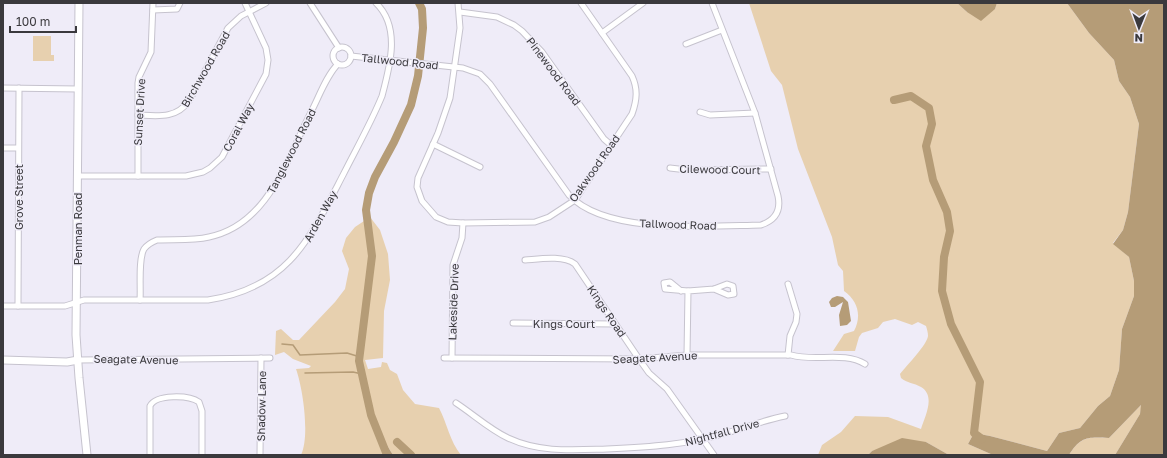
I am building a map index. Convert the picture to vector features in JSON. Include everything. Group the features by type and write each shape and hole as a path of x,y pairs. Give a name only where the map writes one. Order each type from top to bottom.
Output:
{"street":[{"name":"Penman Road","path":"79,3 77,176 78,360 87,455"},
{"name":"Sunset Drive","path":"138,176 138,115 140,77 151,52 153,3"},
{"path":"153,10 174,10 180,3"},
{"name":"Coral Way","path":"77,176 197,174 210,168 226,151 262,82 267,67 268,60 266,48 245,3"},
{"name":"Birchwood Road","path":"138,115 170,115 182,110 189,101 223,35 235,21 248,12 266,3"},
{"path":"310,3 339,48"},
{"name":"Arden Way","path":"3,306 65,306 84,300 198,301 221,298 252,288 284,267 304,246 318,224 377,108 384,91 390,60 390,26 386,15 376,3"},
{"name":"Oakwood Road","path":"458,3 460,12 455,67 448,106 418,178 419,194 425,206 436,217 448,222 463,224 535,222 549,217 575,200 632,114 637,97 632,76 581,3"},
{"path":"602,33 643,3"},
{"name":"Tallwood Road","path":"351,56 473,70 485,78 575,200 587,210 620,220 636,223 663,225 761,225 773,218 779,207 771,169 755,113 712,3"},
{"name":"Pinewood Road","path":"460,12 497,17 514,24 522,31 542,52 604,139 611,145"},
{"path":"686,44 722,30"},
{"path":"339,48 347,48 351,56 347,64 338,64 333,57 334,52 339,48"},
{"name":"Tanglewood Road","path":"140,300 141,257 144,249 151,243 157,240 202,238 218,235 247,219 263,203 275,183 320,94 338,64"},
{"path":"3,88 78,89"},
{"name":"Grove Street","path":"18,306 19,88"},
{"path":"700,112 710,115 755,113"},
{"path":"433,144 480,167"},
{"path":"3,148 18,148"},
{"name":"Cilewood Court","path":"670,168 687,170 771,169"},
{"name":"Lakeside Drive","path":"452,358 453,265 462,238 463,224"},
{"name":"Kings Road","path":"525,260 562,259 571,261 575,264 649,373 667,389 714,455"},
{"path":"788,284 797,314 796,322 790,336 788,354"},
{"path":"681,290 688,292 714,289"},
{"path":"687,354 688,292"},
{"name":"Kings Court","path":"513,323 615,324"},
{"name":"Seagate Avenue","path":"444,358 639,359 687,354 788,354 803,358 856,358 865,364"},
{"name":"Shadow Lane","path":"260,455 261,358"},
{"name":"Seagate Avenue","path":"3,360 67,362 78,360 270,358"},
{"path":"150,455 150,411 153,401 162,398 170,398 193,399 199,402 202,411 202,455"},
{"name":"Nightfall Drive","path":"456,403 490,428 508,438 540,448 572,450 644,448 676,445 727,433 749,425 785,416"}],"shaded area":[{"path":"749,3 957,3 967,12 995,9 997,3 1067,3 1089,33 1114,60 1119,81 1130,97 1139,124 1128,212 1123,230 1113,243 1129,257 1134,281 1134,296 1122,329 1119,370 1110,396 1098,406 1080,428 1059,433 1047,451 974,433 968,444 993,455 949,455 926,442 872,451 868,455 818,455 822,445 841,432 855,416 888,417 921,429 927,412 929,401 928,396 921,387 901,378 900,374 927,340 928,334 926,326 918,322 912,325 895,319 883,322 878,328 862,333 859,337 855,351 833,351 844,334 854,331 858,320 857,309 853,299 844,291 843,271 838,265 832,237 798,149 782,85 771,71"},
{"path":"957,3 997,3 995,9 981,21"},
{"path":"1067,3 1164,3 1164,455 1115,455 1140,414 1141,405 1109,438 1090,438 1081,441 1069,455 993,455 968,444 974,433 1047,451 1059,433 1080,428 1098,406 1110,396 1119,370 1122,329 1134,296 1134,281 1129,257 1113,244 1123,230 1128,212 1139,124 1130,97 1119,81 1114,60 1089,33"},
{"path":"33,36 51,36 51,55 54,55 54,61 33,61"},
{"path":"370,217 380,230 388,254 390,280 384,311 383,358 365,360 368,369 381,367 382,362 387,363 390,370 397,374 403,390 415,404 439,408 451,438 461,455 393,455 378,431 384,455 301,455 304,447 305,425 303,400 296,369 309,368 311,366 293,359 284,352 275,355 276,331 281,329 293,340 299,340 335,302 345,289 349,269 342,251 346,238 355,227"},
{"path":"837,296 843,297 848,302 851,321 847,325 840,326 839,315 843,302 835,307 831,307 829,302 832,298"},
{"path":"1142,404 1140,414 1115,455 1069,455 1078,444 1086,439 1109,438"},
{"path":"377,430 393,455 384,455"},
{"path":"902,438 926,442 949,455 868,455 872,451"}],"waterway":[{"path":"387,455 371,415 359,361 372,256 366,210 369,193 375,177 394,142 411,105 418,76 423,28 422,9 419,3"},
{"path":"894,100 911,96 929,108 932,124 926,146 933,180 947,212 950,231 944,257 942,291 951,324 980,382 974,433 982,439"},
{"path":"282,344 293,345 300,355 347,353 360,357"},
{"path":"305,373 353,372 362,374"},
{"path":"397,442 411,455"}]}
